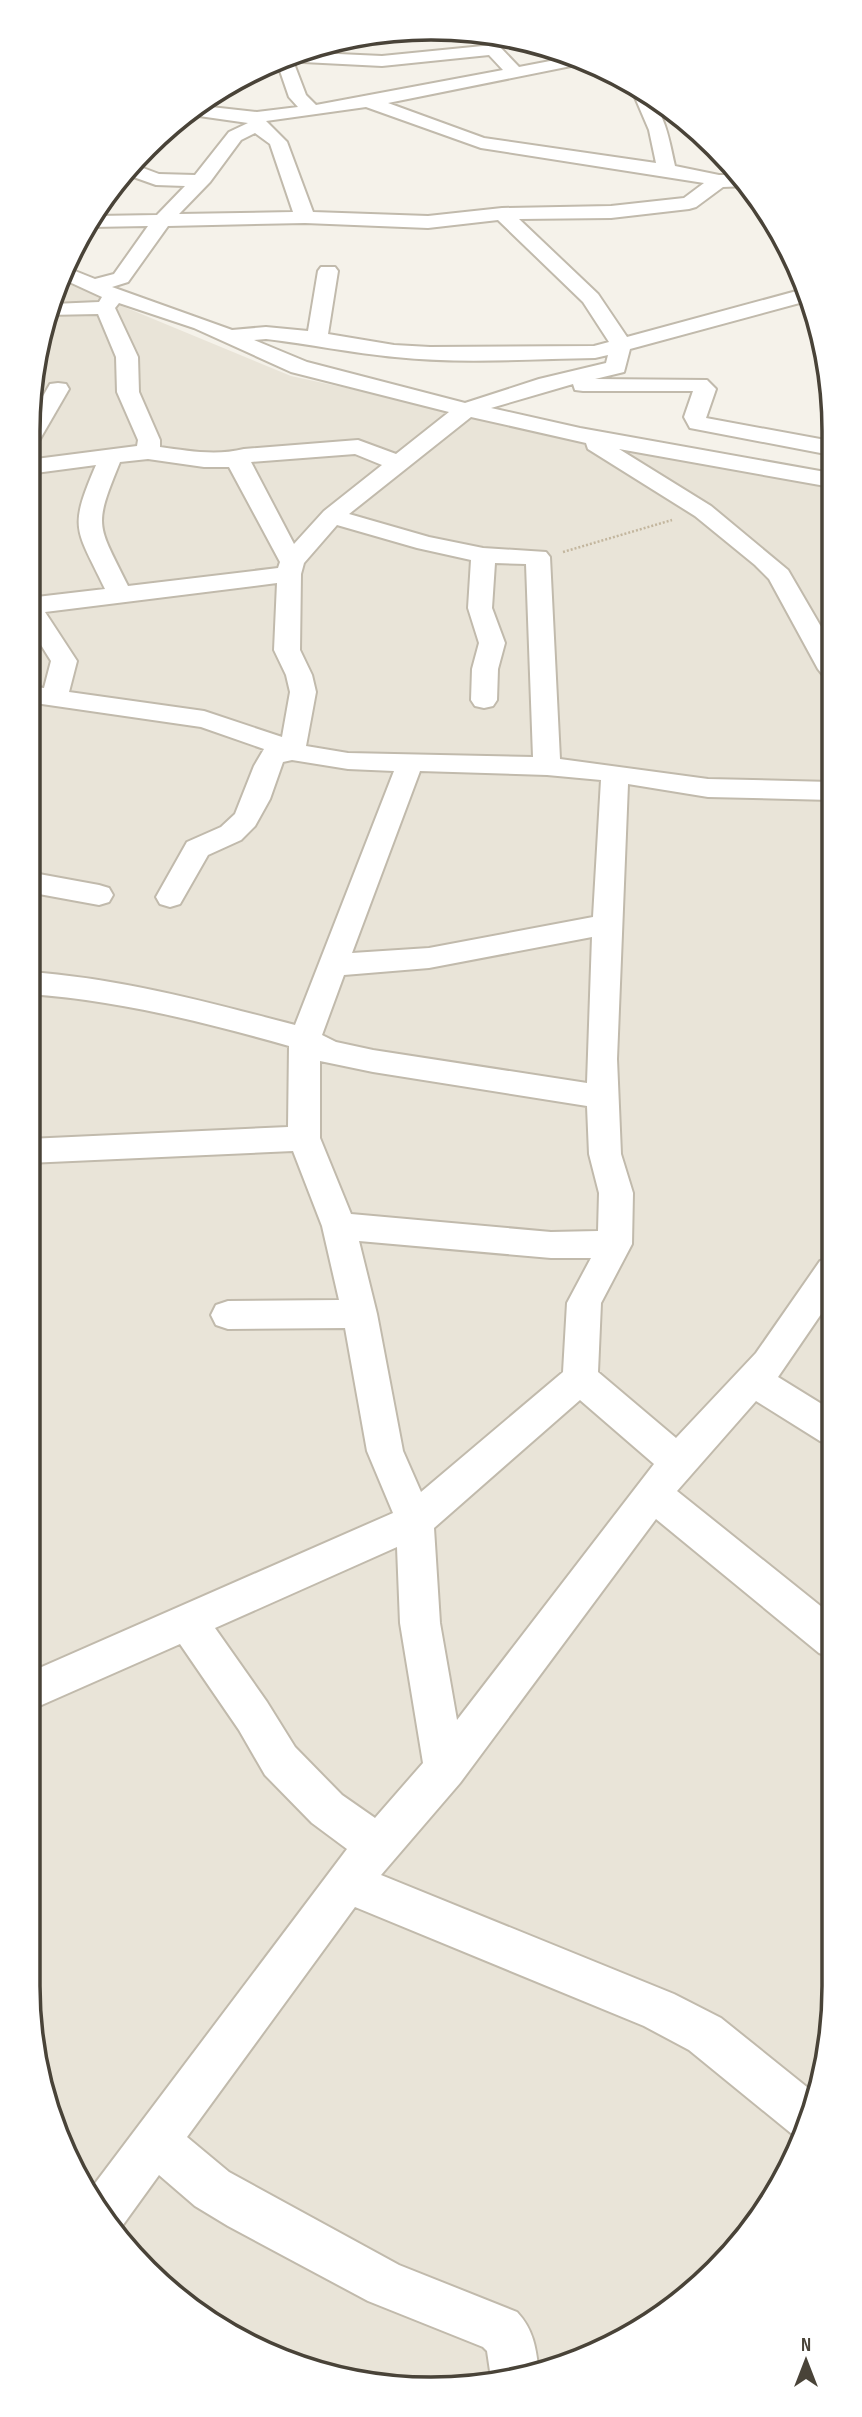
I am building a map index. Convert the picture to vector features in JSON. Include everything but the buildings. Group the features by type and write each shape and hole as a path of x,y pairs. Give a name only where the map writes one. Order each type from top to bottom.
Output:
{"street":[{"path":"317,58 383,61 493,50 515,72"},
{"path":"60,307 104,296 121,278 162,221 200,181 235,136 257,122 563,63"},
{"path":"288,68 298,97 311,110"},
{"path":"369,102 481,143 730,179"},
{"path":"217,104 217,112"},
{"path":"648,106 658,130 667,170"},
{"path":"206,111 257,122 278,142 305,217"},
{"path":"138,172 156,179 200,181"},
{"path":"101,222 305,217 395,223 502,214 611,212 689,203 732,182"},
{"path":"40,605 291,568 332,516 467,409 547,384 616,367 621,344 585,291 502,214"},
{"path":"317,338 328,271"},
{"path":"72,277 104,296 201,324 299,367 580,435 822,478"},
{"path":"104,296 127,357 128,392 149,440 148,452"},
{"path":"225,335 266,333 317,338 394,351 430,353 595,352 798,297"},
{"path":"547,384 699,385 705,389 695,417 698,423 822,446"},
{"path":"40,420 58,390"},
{"path":"580,435 703,511 764,559 779,575 822,651"},
{"path":"40,465 148,452 204,460 240,460 244,456 358,447 397,463"},
{"path":"111,456 90,511 89,532 111,571 119,594"},
{"path":"240,460 291,568 287,650 299,675 303,692 292,752"},
{"path":"332,516 425,543 483,555 538,557 547,766"},
{"path":"483,555 480,608 492,643 485,669 484,700"},
{"path":"40,623 64,661 60,682 40,693"},
{"path":"40,697 204,719 259,736 292,752 348,761 547,766 615,773 708,788 822,791"},
{"path":"170,897 197,849 226,839 244,822 261,785 265,768 274,755 292,752"},
{"path":"410,764 304,1039 304,1138 339,1226 360,1314 385,1451 415,1521 420,1623 445,1769"},
{"path":"40,1687 415,1521 580,1378 584,1303 615,1244 615,1193 606,1154 601,1059 615,773"},
{"path":"40,884 99,895"},
{"path":"333,965 429,958 608,924"},
{"path":"40,984 73,986 202,1011 304,1039 328,1052 373,1062 603,1097"},
{"path":"40,1150 304,1138"},
{"path":"339,1226 551,1245 615,1244"},
{"path":"108,2206 348,1881 445,1769 677,1462 769,1363 822,1286"},
{"path":"228,1315 360,1314"},
{"path":"580,1378 677,1462"},
{"path":"753,1380 822,1423"},
{"path":"653,1493 822,1631"},
{"path":"188,1623 253,1716 280,1762 327,1809 378,1846"},
{"path":"348,1881 397,1905 670,2016 705,2034 801,2112"},
{"path":"156,2141 212,2189 245,2209 384,2284 500,2329 510,2340 514,2367"}],"path":[{"path":"538,557 579,550 703,511"}],"shaded area":[{"path":"69,284 291,376 664,457 822,484 822,1986 818,2037 801,2112 769,2181 725,2244 669,2296 604,2336 557,2356 532,2363 457,2376 380,2373 330,2363 281,2347 214,2311 173,2280 137,2244 93,2181 70,2136 48,2062 40,1986 40,431 44,380 54,330"}]}
